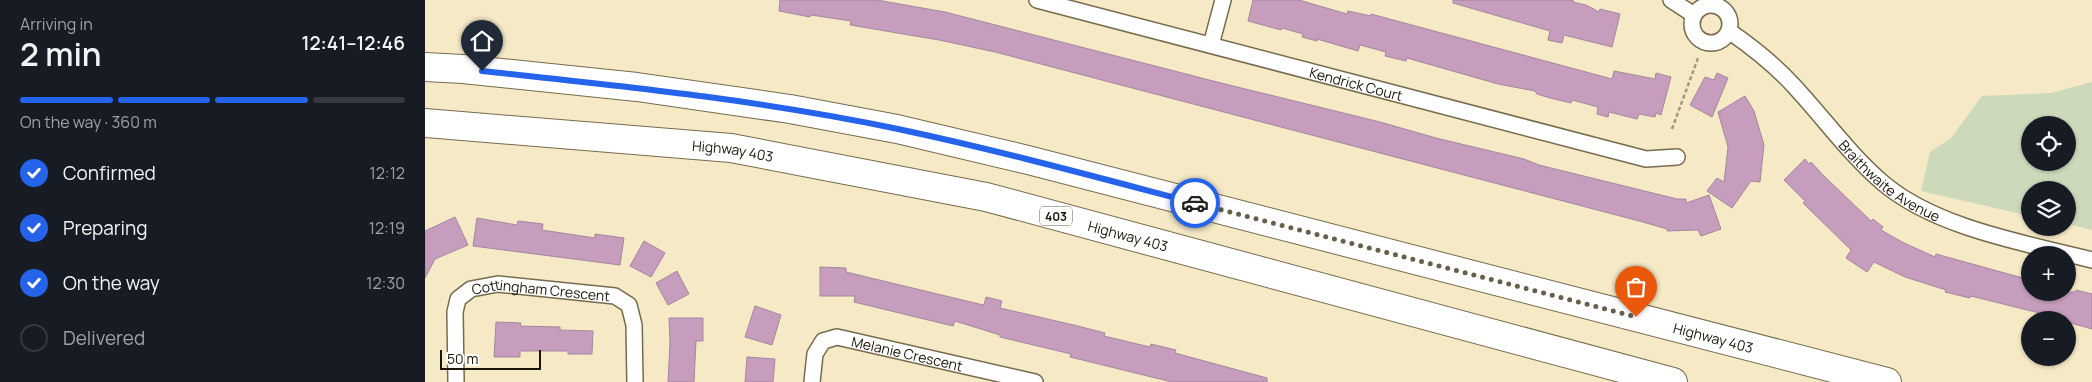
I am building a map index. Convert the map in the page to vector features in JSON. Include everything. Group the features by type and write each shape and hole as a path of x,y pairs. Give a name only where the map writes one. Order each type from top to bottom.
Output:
{"highway":[{"name":"Highway 403","path":"425,67 463,69 637,87 791,109 897,129 1029,160 1887,382"},
{"name":"Highway 403","path":"425,124 731,148 987,197 1673,382"}],"street":[{"name":"Kendrick Court","path":"1037,0 1646,159 1677,157"},
{"path":"1211,45 1223,0"},
{"path":"1671,0 1694,14"},
{"path":"1723,3 1729,16 1729,31 1717,42 1709,43 1702,41 1693,32 1694,14 1703,6 1723,3"},
{"name":"Braithwaite Avenue","path":"1729,31 1775,67 1793,84 1867,169 1903,198 1947,220 2092,260"},
{"name":"Cottingham Crescent","path":"457,382 455,312 458,299 471,288 497,284 615,296 629,305 634,325 635,382"},
{"name":"Melanie Crescent","path":"812,382 815,354 823,341 837,337 1017,380 1035,382"}],"path":[{"path":"1672,129 1698,58"}],"green space":[{"path":"2092,82 2092,230 2076,226 2076,181 2021,181 2021,214 1921,191 1930,152 1951,138 1982,96 2051,93"}],"building":[{"path":"780,0 877,0 945,12 1524,159 1539,165 1677,199 1686,199 1686,203 1709,195 1721,229 1701,236 1698,230 1667,231 1667,229 1643,222 995,52 939,40 850,25 851,21 811,15 810,17 779,11"},
{"path":"1253,0 1299,0 1347,14 1348,11 1371,16 1371,14 1612,79 1614,71 1655,79 1656,73 1671,77 1661,115 1656,113 1655,117 1639,114 1637,119 1609,112 1608,117 1597,114 1598,107 1572,100 1571,103 1550,98 1537,94 1535,91 1498,84 1407,58 1406,61 1385,56 1386,52 1360,45 1358,51 1317,39 1317,41 1302,37 1303,34 1282,28 1281,30 1248,21"},
{"path":"1453,0 1573,0 1573,2 1586,5 1599,12 1600,9 1620,14 1612,47 1564,35 1562,43 1548,40 1550,31 1453,3"},
{"path":"1717,73 1728,78 1712,117 1690,105 1705,77 1714,80"},
{"path":"1745,96 1754,111 1764,145 1760,182 1751,181 1732,208 1707,191 1717,178 1724,182 1728,147 1718,112"},
{"path":"1805,159 1809,164 1811,162 1871,221 1873,219 1883,227 1881,230 1902,242 1935,257 1936,254 2021,278 2021,301 2076,301 2076,290 2092,294 2092,329 2076,325 2076,311 2031,311 1971,296 1970,298 1945,292 1946,290 1905,277 1874,262 1867,272 1846,258 1851,250 1803,203 1805,201 1784,180"},
{"path":"455,217 468,245 435,259 425,278 425,231"},
{"path":"477,218 517,225 518,221 543,224 542,230 595,238 595,234 624,238 620,265 473,246"},
{"path":"644,241 665,253 651,277 630,266"},
{"path":"820,267 846,268 846,272 984,305 986,297 1002,301 1000,308 1105,333 1104,336 1150,347 1151,344 1176,350 1175,353 1267,378 1267,382 1172,382 1070,357 1071,354 1000,337 1000,335 955,321 953,326 854,302 855,296 820,296"},
{"path":"677,271 689,294 668,305 656,283"},
{"path":"755,306 781,315 772,345 745,337"},
{"path":"669,318 703,318 703,341 696,341 694,382 668,382"},
{"path":"496,322 521,323 520,326 560,327 560,330 593,331 592,354 568,354 568,351 520,351 520,357 494,357"},
{"path":"747,357 775,359 773,382 745,382"}],"way so far":[{"path":"1195,203 1636,317"}],"route":[{"path":"482,71 637,87 791,109 897,129 1029,160 1195,203"}]}
